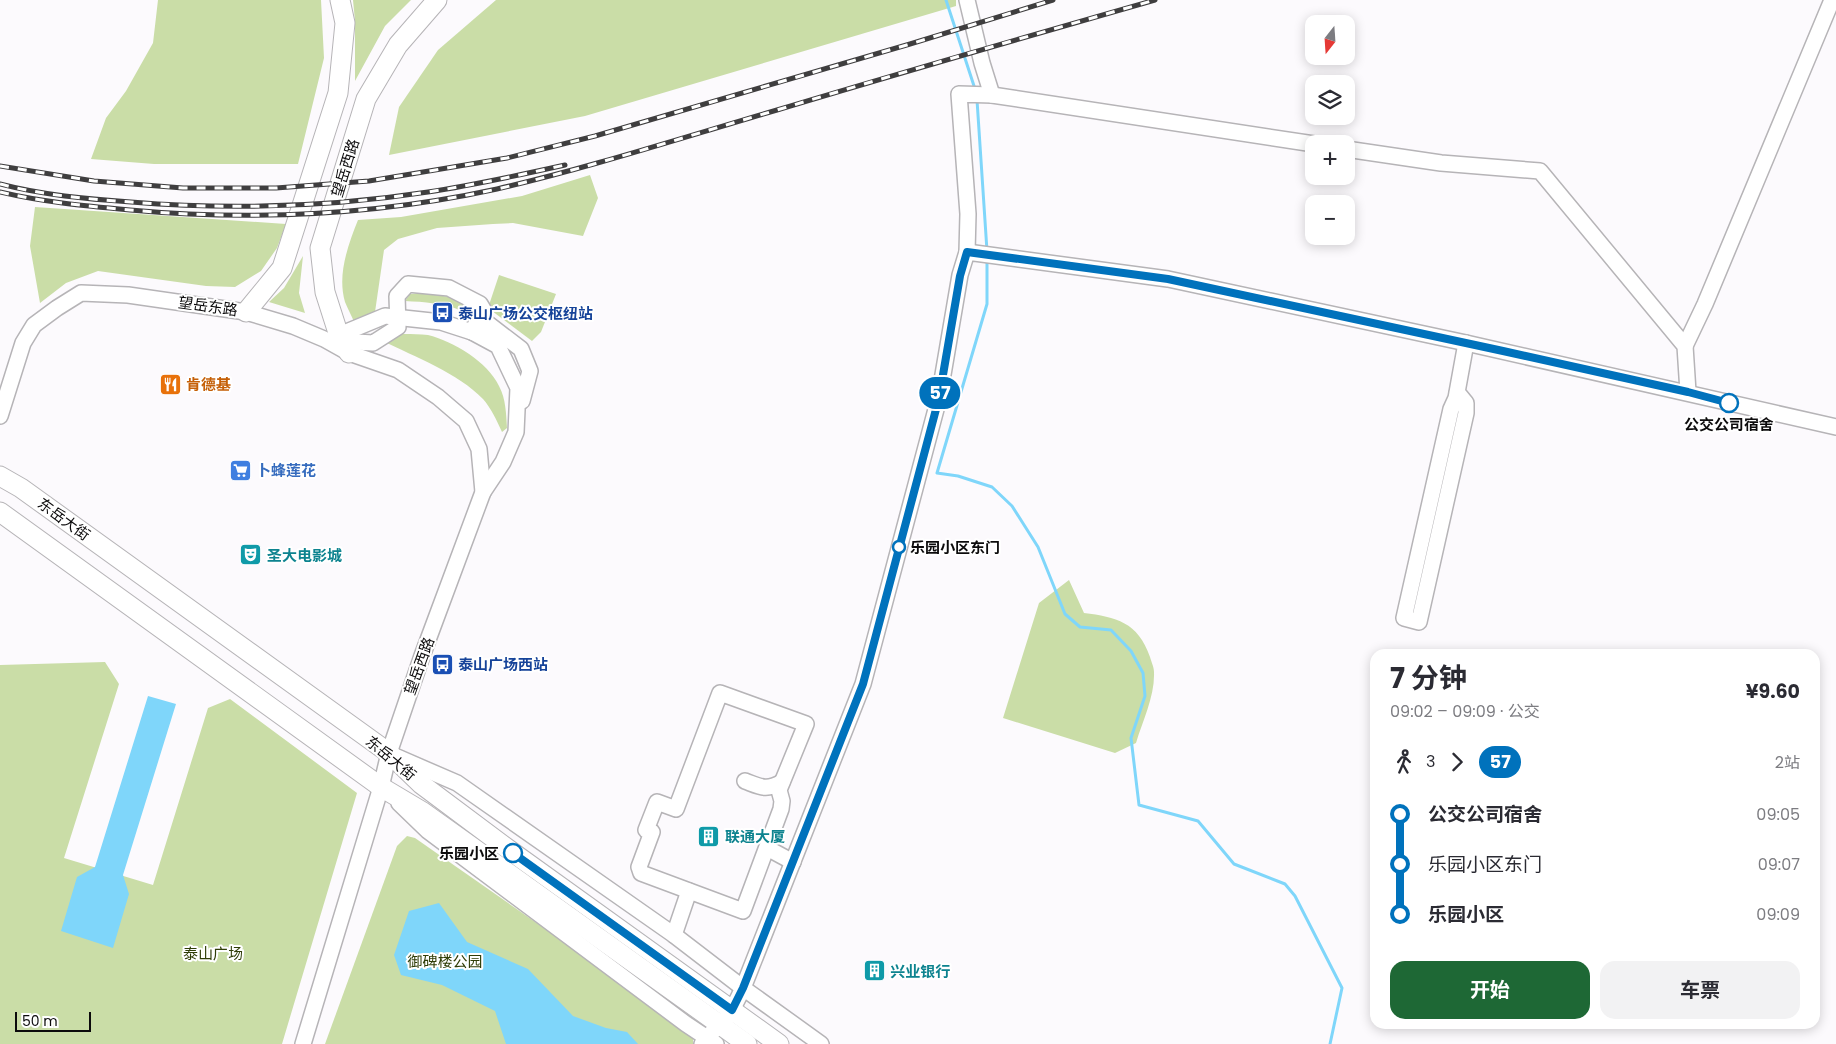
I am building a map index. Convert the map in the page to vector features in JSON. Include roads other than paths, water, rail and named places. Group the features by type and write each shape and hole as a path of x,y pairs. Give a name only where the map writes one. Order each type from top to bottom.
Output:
{"main road":[{"name":"望岳东路","path":"246,312 282,268 338,93 345,23 340,0"},
{"name":"望岳西路","path":"338,344 325,292 320,248 366,99 398,45 437,0"},
{"path":"338,93 366,99"},
{"name":"东岳大街","path":"0,476 21,488 365,736 388,753 421,784 512,852 779,1044"},
{"name":"东岳大街","path":"1,513 381,787 423,812 711,1037 748,1044"}],"street":[{"path":"967,0 988,95"},
{"path":"1688,392 1685,346 1705,304 1832,0"},
{"path":"711,1037 732,1010 743,988 863,684 939,398 960,276 971,253 959,94 988,95 1305,143"},
{"path":"1355,149 1441,163 1540,171 1685,346"},
{"path":"971,253 1168,279 1688,392 1730,404 1836,427"},
{"path":"399,318 397,296 408,284 449,288 480,304 483,309 472,332"},
{"name":"望岳东路","path":"0,416 23,343 34,325 56,308 81,293 128,295 246,312"},
{"name":"望岳西路","path":"246,312 293,326 398,370 438,396 466,421 479,449 483,492 388,753 381,787 302,1044"},
{"path":"338,344 399,318 441,322 472,332 498,346 518,388 516,432 503,462 483,492"},
{"path":"1457,392 1466,403 1466,413 1418,622 1404,618 1457,392 1466,343"},
{"path":"720,693 806,724 782,782 779,790 782,801 781,809 743,911 641,873 639,867 652,832 646,830 656,802 676,809 720,693"},
{"path":"388,753 457,783 674,935 821,1044"},
{"path":"745,781 762,788 771,788 782,782"},
{"path":"767,848 793,862"},
{"path":"674,935 689,891"}],"water":[{"path":"148,696 176,704 123,875 129,894 113,948 61,931 77,877 95,867"},
{"path":"439,903 467,942 528,969 573,1016 606,1028 627,1032 638,1044 506,1044 495,1011 442,985 401,975 394,955 409,911"}],"waterway":[{"path":"946,0 975,89"},
{"path":"977,100 987,251"},
{"path":"987,260 987,304 937,473 958,476 992,487 1012,506 1038,547 1065,614 1080,627 1111,630 1131,651 1143,673 1145,696 1131,738 1139,805 1198,821 1234,864 1285,884 1295,896 1342,988 1330,1044"}],"railway":[{"path":"0,166 94,181 183,188 276,188 369,181 507,158 595,136 1053,0"},
{"path":"0,192 48,201 97,207 222,215 268,215 360,210 452,198 497,189 603,161 1155,0"},
{"path":"0,184 48,194 114,201 205,206 280,206 354,201 428,192 565,165"}],"place":[{"name":"泰山广场公交枢纽站","path":"442,313"},
{"name":"肯德基","path":"170,384"},
{"name":"公交公司宿舍","path":"1729,403"},
{"name":"卜蜂莲花","path":"240,470"},
{"name":"乐园小区东门","path":"899,547"},
{"name":"圣大电影城","path":"251,555"},
{"name":"泰山广场西站","path":"442,664"},
{"name":"联通大厦","path":"709,836"},
{"name":"乐园小区","path":"513,853"},
{"name":"兴业银行","path":"874,971"}],"park label":[{"name":"泰山广场","path":"213,953"},
{"name":"御碑楼公园","path":"445,961"}]}
